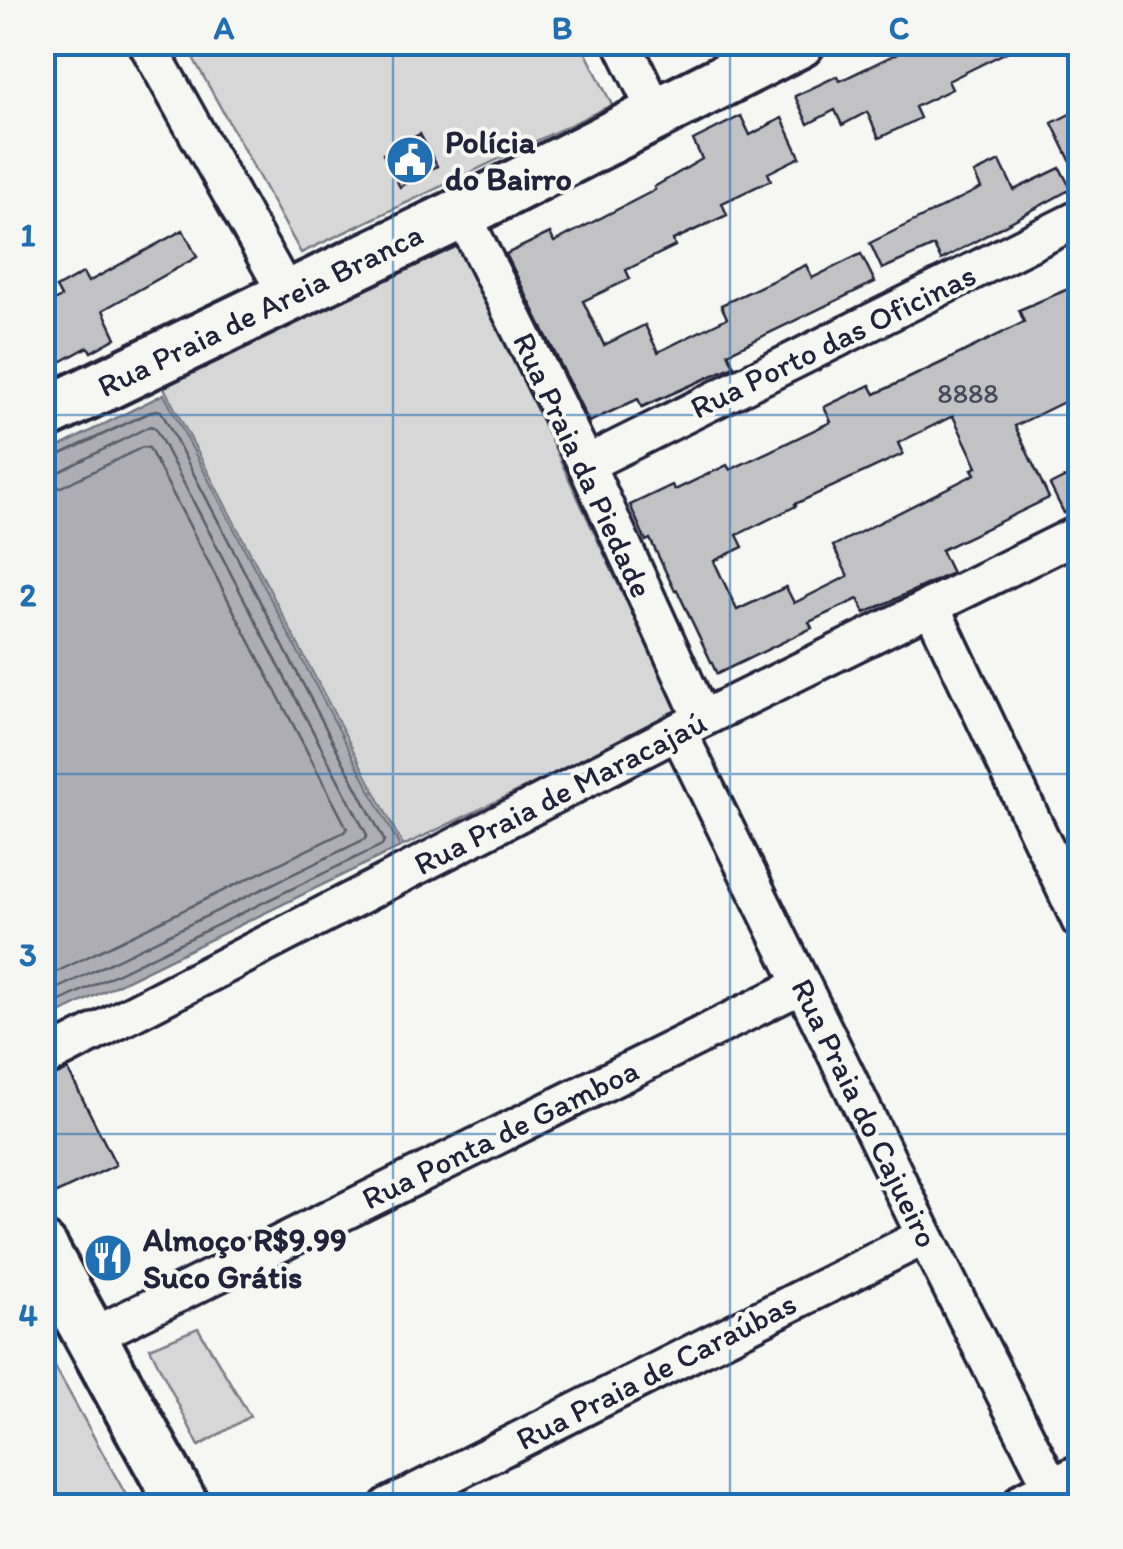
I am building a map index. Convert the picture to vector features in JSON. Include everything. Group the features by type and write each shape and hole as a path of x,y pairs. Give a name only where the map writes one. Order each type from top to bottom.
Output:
{"street":[{"path":"146,42 286,295"},
{"path":"622,42 658,114"},
{"name":"Rua Praia de Areia Branca","path":"42,415 462,213 800,42"},
{"name":"Rua Praia da Piedade","path":"462,213 586,464 690,725"},
{"name":"Rua Porto das Oficinas","path":"586,464 1080,218"},
{"name":"Rua Praia de Maracajaú","path":"42,1060 690,725 1080,534"},
{"path":"932,606 1080,921"},
{"name":"Rua Praia do Cajueiro","path":"690,725 802,984 1055,1494"},
{"name":"Rua Ponta de Gamboa","path":"91,1336 802,984"},
{"name":"Rua Praia de Caraúbas","path":"388,1506 925,1236"},
{"path":"42,1248 183,1506"}],"shaded area":[{"path":"185,43 581,43 612,105 301,253"},
{"path":"455,235 679,714 403,846 161,382"},
{"path":"198,1328 250,1416 199,1446 150,1348"},
{"path":"43,1345 132,1506 43,1506"}],"water":[{"path":"164,394 400,847 43,1021 43,455"}],"building":[{"path":"921,42 1027,42 948,81 952,89 915,107 920,118 879,138 867,112 842,125 835,110 808,124 795,96 837,76 840,81"},
{"path":"1080,109 1080,181 1052,123"},
{"path":"741,116 750,135 782,118 800,157 768,173 771,180 722,203 727,215 673,240 675,246 626,270 630,279 583,301 604,345 645,325 658,352 727,318 721,305 806,265 812,278 861,254 875,282 728,353 734,366 642,407 638,399 589,422 506,254 550,233 554,242 655,190 654,187 702,159 693,140"},
{"name":"Polícia do Bairro","path":"420,134 437,166 400,187 383,154"},
{"path":"1000,161 1014,190 1060,168 1071,189 941,260 934,246 882,269 870,243 981,188 974,173"},
{"path":"183,230 197,257 103,310 116,338 91,352 88,347 42,372 42,307 61,297 56,288 83,273 88,282"},
{"path":"1080,284 1080,394 1015,426 1049,498 941,550 952,573 865,613 858,599 809,622 812,628 717,674 630,505 672,485 675,490 727,465 730,470 831,422 824,407 870,385 875,394 1024,322 1019,310","holes":["953,416 977,467 972,469 975,474 833,546 848,576 794,603 786,587 737,610 714,561 743,547 737,535 903,454 898,443"]},
{"path":"1080,470 1080,505 1064,513 1050,485"},
{"path":"68,1070 116,1165 50,1196 42,1183 42,1081"}],"place":[{"name":"Polícia do Bairro","path":"410,160"},
{"name":"Almoço R$9.99 Suco Grátis","path":"108,1258"}]}
